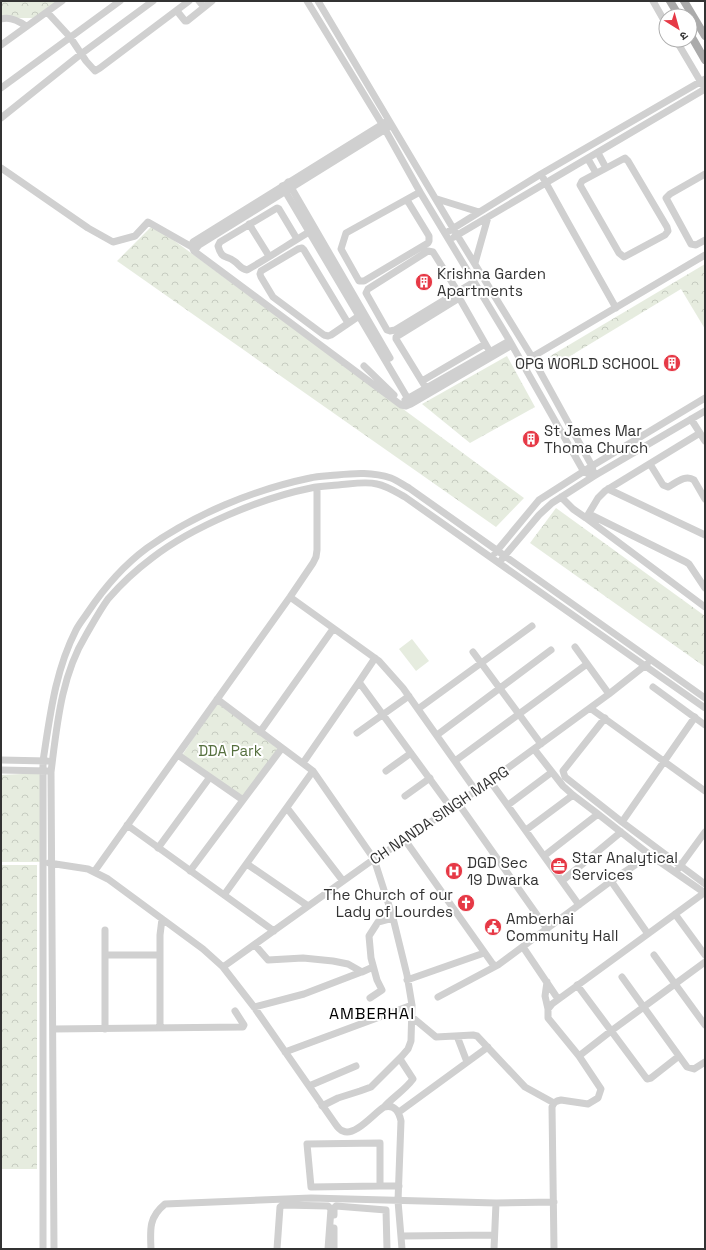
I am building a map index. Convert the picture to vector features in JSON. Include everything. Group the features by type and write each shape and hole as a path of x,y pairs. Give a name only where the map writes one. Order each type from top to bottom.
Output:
{"main road":[{"path":"684,1 705,36"},
{"path":"698,48 705,60"}],"street":[{"path":"1,45 62,1"},
{"path":"1,88 120,1"},
{"path":"1,118 81,54 153,1"},
{"path":"48,12 70,37 93,69 97,70 190,1"},
{"path":"199,1 204,8"},
{"path":"177,11 185,21 187,21 212,1"},
{"path":"307,1 383,127 584,472 594,476"},
{"path":"318,1 532,358 592,466 594,476"},
{"path":"652,1 658,11"},
{"path":"1,19 5,18 17,20 26,26"},
{"path":"449,240 705,89 703,80 681,48"},
{"path":"445,233 542,174 703,80"},
{"path":"193,249 287,186 391,122"},
{"path":"598,153 606,168"},
{"path":"588,159 596,173"},
{"path":"623,159 627,159 668,231 626,256 621,255 580,185 582,181 596,173 623,159"},
{"path":"1,168 88,228 113,242 135,236 148,222 193,249 401,404 406,406 411,399 426,388 490,352 510,343"},
{"path":"542,174 567,222 616,308"},
{"path":"705,174 670,194 666,198 691,244 696,245 705,240"},
{"path":"287,186 310,232 411,399"},
{"path":"287,186 379,338 411,399"},
{"path":"407,200 429,236 428,243 364,281 359,281 341,249 345,235 420,192"},
{"path":"437,200 479,212"},
{"path":"298,239 277,208 218,244 220,251 224,256 235,261 244,270 247,270 310,232"},
{"path":"475,263 488,217"},
{"path":"249,224 269,256"},
{"path":"348,323 302,248 262,271 260,274 273,297 324,335 331,335 348,323 359,315"},
{"path":"390,331 387,330 366,291 428,251 433,252 458,292"},
{"path":"532,358 705,255"},
{"path":"379,338 390,331 395,330 474,282"},
{"path":"426,388 396,339 396,336 436,311 459,299 490,352"},
{"path":"364,366 401,401 411,399 510,343"},
{"path":"422,381 485,344"},
{"path":"492,558 539,500 592,466 705,398"},
{"path":"499,563 549,505 594,476 705,411"},
{"path":"691,419 705,441"},
{"path":"587,516 598,498 608,489 700,433"},
{"path":"650,464 663,485 668,487 683,478 690,478 694,480 705,499"},
{"path":"43,1249 43,761 52,700 63,661 76,629 100,594 127,566 147,549 170,533 202,516 237,500 277,486 311,478 356,473 391,478 409,488 705,698"},
{"path":"296,481 299,491"},
{"path":"54,1249 51,772 61,702 71,666 85,636 108,600 153,557 205,526 241,510 278,497 317,487 356,483 377,484 405,496 705,708"},
{"path":"94,872 290,597 316,557 317,487"},
{"path":"608,489 705,535"},
{"path":"561,497 573,509 686,562 689,564 705,588"},
{"path":"587,516 705,607"},
{"path":"290,597 384,666 409,696 476,791"},
{"path":"418,709 532,626"},
{"path":"260,732 333,629"},
{"path":"575,647 609,694"},
{"path":"437,735 551,650"},
{"path":"473,652 540,744"},
{"path":"302,763 375,658"},
{"name":"CH NANDA SINGH MARG","path":"223,967 374,859 490,781 609,694 652,660"},
{"path":"455,761 587,664"},
{"path":"359,682 430,778 455,805 547,929"},
{"path":"653,687 705,725"},
{"path":"357,733 409,696"},
{"path":"217,699 313,771 374,859 393,918 408,980 412,1005 411,1041 408,1049 371,1087 338,1098 322,1106"},
{"path":"590,708 705,792"},
{"path":"622,822 695,717"},
{"path":"605,718 563,771 563,774 622,822 705,884"},
{"path":"190,871 282,748"},
{"path":"534,749 563,786 573,795 650,855 704,893 558,999 548,1009"},
{"path":"386,771 411,752"},
{"path":"178,754 243,800"},
{"path":"1,760 53,761"},
{"path":"1,770 43,770 51,772"},
{"path":"224,895 313,771"},
{"path":"508,806 552,772"},
{"path":"158,848 210,777"},
{"path":"405,796 430,778"},
{"path":"490,781 579,905"},
{"path":"526,830 573,795"},
{"path":"287,808 343,881"},
{"path":"544,856 598,814"},
{"path":"127,825 274,931"},
{"path":"562,881 621,832"},
{"path":"675,873 705,832"},
{"path":"404,840 484,953 494,965 498,965"},
{"path":"438,997 498,965 611,881 650,855"},
{"path":"43,862 88,869 108,879 203,950 223,967 254,1007 322,1106 343,1132 354,1131 360,1127 410,1083 413,1079 400,1058"},
{"path":"247,864 308,906"},
{"path":"611,881 648,934"},
{"path":"675,914 705,955"},
{"path":"370,998 382,990 373,967 369,936 378,922 393,918"},
{"path":"160,1028 160,931 162,919"},
{"path":"105,930 105,1028"},
{"path":"255,945 268,960 303,958 333,961 348,964 362,972 364,971"},
{"path":"523,947 558,999"},
{"path":"408,980 484,953"},
{"path":"105,955 160,955"},
{"path":"654,955 705,1025"},
{"path":"579,1056 705,962"},
{"path":"254,1007 304,994 373,967"},
{"path":"622,977 687,1067 692,1069 697,1068 705,1062"},
{"path":"547,982 545,996 548,1009 548,1018 579,1056 601,1089 598,1098 588,1104 561,1100 554,1103 552,1107 554,1249"},
{"path":"577,985 647,1079 651,1078 679,1056"},
{"path":"285,1052 412,1005"},
{"path":"53,1029 243,1027 244,1025 235,1011"},
{"path":"412,1017 436,1037 475,1035 526,1087 554,1103"},
{"path":"457,1036 468,1062"},
{"path":"399,1112 488,1048"},
{"path":"309,1086 356,1066"},
{"path":"384,1107 388,1106 399,1112 401,1121 398,1201 402,1249"},
{"path":"380,1186 380,1142 307,1144 311,1187 399,1186"},
{"path":"151,1249 150,1231 154,1217 158,1210 165,1204 311,1198 496,1203 554,1202"},
{"path":"494,1249 496,1203"},
{"path":"277,1249 280,1207 283,1205 290,1205 330,1207 328,1249"},
{"path":"334,1249 334,1208 336,1206 386,1210 387,1249"},
{"path":"402,1236 494,1235"}],"green space":[{"path":"1,1 62,1 38,18 1,19"},
{"path":"153,225 524,498 496,527 117,261"},
{"path":"705,264 705,329 681,289 552,367 547,358"},
{"path":"507,356 535,407 470,443 422,404"},
{"path":"556,508 705,616 705,667 530,543"},
{"path":"412,639 429,661 416,671 399,649"},
{"name":"DDA Park","path":"217,702 281,747 243,798 181,757"},
{"path":"41,773 40,862 1,862 1,775"},
{"path":"1,865 37,865 37,1169 1,1169"}],"place":[{"name":"Krishna Garden Apartments","path":"424,282"},
{"name":"OPG WORLD SCHOOL","path":"672,363"},
{"name":"St James Mar Thoma Church","path":"531,439"},
{"name":"Star Analytical Services","path":"559,866"},
{"name":"DGD Sec 19 Dwarka","path":"454,871"},
{"name":"The Church of our Lady of Lourdes","path":"466,903"},
{"name":"Amberhai Community Hall","path":"493,927"}],"district":[{"name":"AMBERHAI","path":"372,1013"}]}
